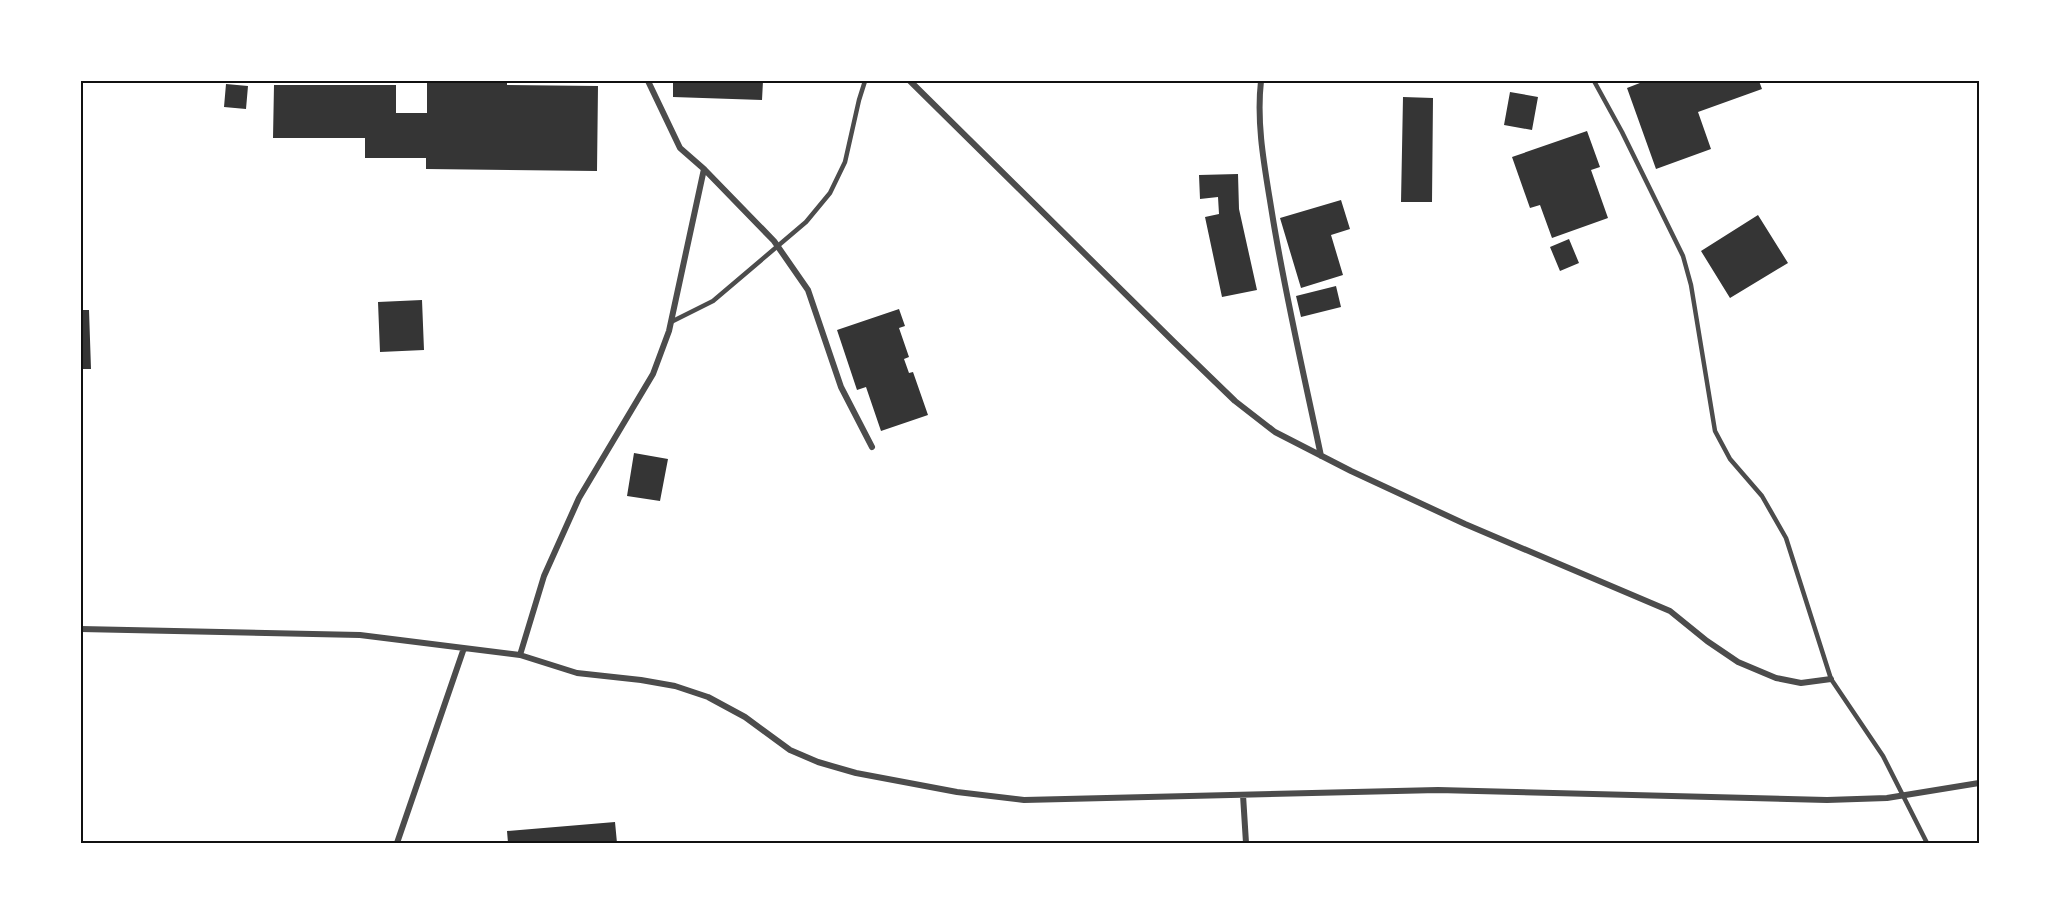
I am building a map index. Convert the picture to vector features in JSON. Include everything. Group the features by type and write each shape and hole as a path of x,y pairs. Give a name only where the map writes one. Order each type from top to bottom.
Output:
{"street":[{"path":"648,81 680,148 778,247 808,290 841,387 872,447"},
{"path":"910,81 1234,401 1275,432 1465,524 1670,610 1707,641 1738,662 1776,678 1800,683 1831,679"},
{"path":"1261,81 1258,106 1263,162 1276,240 1321,456"},
{"path":"520,655 544,576 579,498 653,374 671,322 704,170"},
{"path":"81,629 360,635 520,655 577,673 675,686 708,698 745,717 790,750 818,762 856,773 957,792 1024,800 1438,790 1827,800 1887,798 1979,783"},
{"path":"397,843 464,648"},
{"path":"1243,795 1246,843"}],"lane":[{"path":"671,322 713,301 806,222 830,193 845,162 865,81"},
{"path":"1594,81 1622,132 1683,256 1691,285 1711,393 1715,431 1730,459 1762,496 1786,538 1831,679 1883,756 1927,843"}],"building":[{"path":"427,81 507,81 507,85 598,86 597,171 426,169 426,158 365,158 365,138 273,138 274,85 396,85 396,113 427,113"},
{"path":"673,81 763,81 762,100 673,97"},
{"path":"1645,81 1759,81 1762,89 1698,112 1711,149 1656,169 1627,88"},
{"path":"226,84 248,86 246,109 224,107"},
{"path":"1510,92 1538,97 1532,130 1504,125"},
{"path":"1403,97 1433,98 1432,202 1401,202"},
{"path":"1587,131 1600,167 1591,170 1608,218 1552,238 1540,205 1530,208 1512,157"},
{"path":"1238,174 1239,209 1257,290 1222,297 1205,217 1219,214 1218,197 1200,199 1199,175"},
{"path":"1341,200 1350,229 1331,235 1343,275 1301,288 1280,218"},
{"path":"1758,215 1788,263 1730,298 1701,251"},
{"path":"1569,239 1579,263 1560,271 1550,247"},
{"path":"1336,286 1341,307 1301,317 1296,296"},
{"path":"422,300 424,350 380,352 378,302"},
{"path":"899,309 905,326 899,328 909,357 904,359 909,373 913,372 928,415 881,431 866,387 857,390 837,330"},
{"path":"81,310 89,310 91,369 81,369"},
{"path":"634,453 668,459 660,501 627,496"},
{"path":"615,822 617,843 508,843 507,831"}]}
